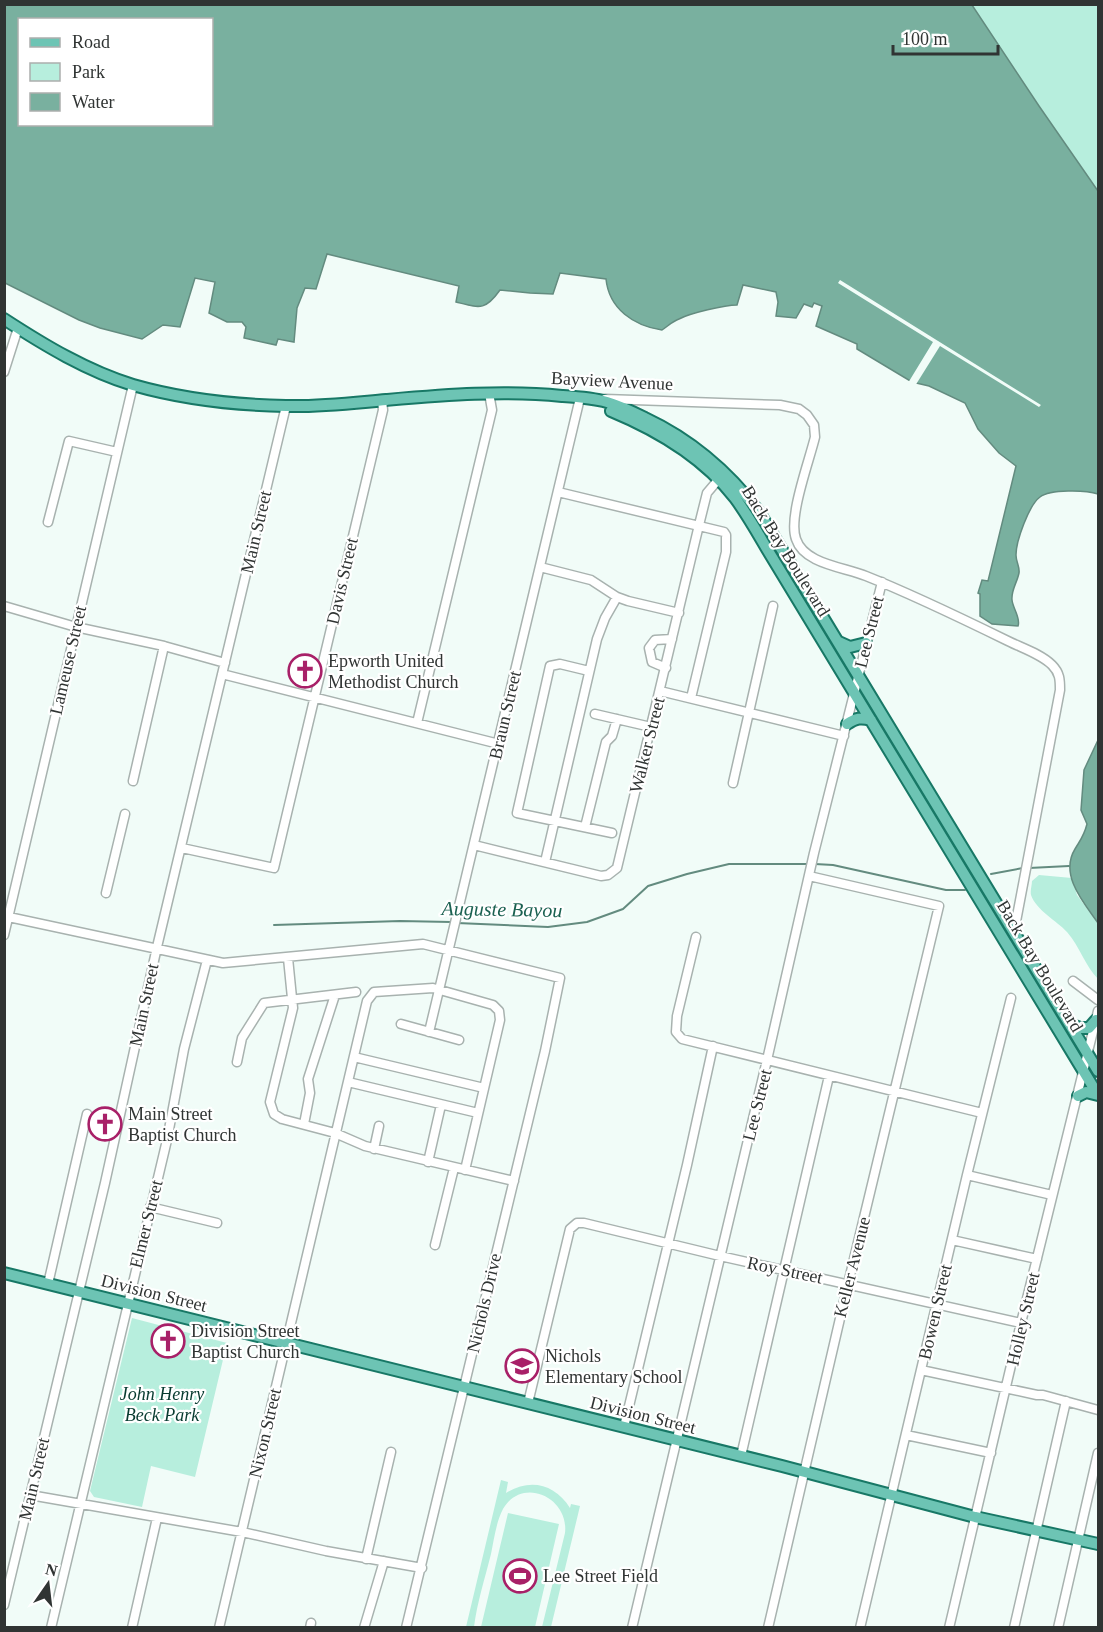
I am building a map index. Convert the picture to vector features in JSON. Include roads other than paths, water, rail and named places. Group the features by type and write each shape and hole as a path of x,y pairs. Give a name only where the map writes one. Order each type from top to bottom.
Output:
{"main road":[{"name":"Bayview Avenue","path":"4,319 80,363 133,385 247,404 286,406 489,393 533,393 580,398"},
{"name":"Back Bay Boulevard","path":"580,398 617,413 667,438 689,454 734,497 1098,1095"},
{"name":"Back Bay Boulevard","path":"580,398 607,402 668,429 727,472 759,512 1098,1071"},
{"path":"839,642 850,647 866,643"},
{"path":"847,724 862,717 871,720"},
{"path":"1070,1024 1080,1028 1089,1028 1097,1015"},
{"path":"1077,1096 1086,1092 1098,1095"},
{"name":"Division Street","path":"4,1273 678,1440 975,1517 1098,1544"}],"street":[{"path":"4,372 18,328"},
{"name":"Lameuse Street","path":"4,935 133,385"},
{"path":"417,723 492,410 489,393"},
{"name":"Bayview Avenue","path":"580,398 768,404 799,409 807,414 814,425 814,437 794,518 795,538 802,551 815,560 882,582 1039,657 1051,664 1058,672 1060,690 1014,932"},
{"name":"Braun Street","path":"429,1032 580,398"},
{"name":"Davis Street","path":"182,848 274,868 382,410 382,400"},
{"name":"Main Street","path":"4,1605 286,406"},
{"path":"48,522 69,441 117,452"},
{"name":"Walker Street","path":"474,845 601,876 608,875 617,868 707,493 718,480"},
{"path":"558,492 724,532 726,546 691,698"},
{"path":"540,567 591,580 617,597 678,613"},
{"name":"Lee Street","path":"632,1628 678,1440 814,853 882,582"},
{"path":"545,862 600,629 617,597"},
{"path":"4,606 76,627 165,646 225,663"},
{"path":"734,783 773,606"},
{"path":"666,668 652,662 648,648 655,640 672,639"},
{"path":"133,781 165,646"},
{"path":"589,671 560,664 550,666 517,813 612,833"},
{"path":"222,674 499,744"},
{"path":"660,691 844,736"},
{"path":"595,714 651,727"},
{"path":"585,828 606,742 612,736 617,719"},
{"path":"106,893 125,814"},
{"name":"Keller Avenue","path":"768,1628 939,906 810,873"},
{"path":"7,916 157,947 207,960 230,963 416,945 448,950"},
{"path":"696,937 675,1027 678,1036 690,1041 982,1113"},
{"name":"Nichols Drive","path":"406,1628 514,1181 560,978 448,950"},
{"path":"288,958 292,1013 270,1102 274,1114 282,1119 335,1133 374,1149 514,1181"},
{"name":"Elmer Street","path":"51,1628 174,1107 184,1048 207,960"},
{"path":"1072,981 1098,1000"},
{"name":"Nixon Street","path":"219,1628 367,1000 378,992 420,988 439,989"},
{"path":"439,989 493,1005 499,1011 500,1020 465,1170"},
{"path":"237,1062 242,1038 261,1006 268,1001 356,992"},
{"path":"304,1124 310,1093 308,1079 335,995"},
{"name":"Bowen Street","path":"860,1628 966,1175 1011,998"},
{"name":"Holley Street","path":"949,1628 1097,1015"},
{"path":"401,1024 459,1040"},
{"path":"624,1427 713,1046"},
{"path":"354,1057 484,1088"},
{"path":"741,1456 829,1076"},
{"path":"348,1082 478,1113"},
{"path":"428,1162 441,1104"},
{"path":"48,1284 87,1114"},
{"path":"374,1149 379,1126"},
{"path":"435,1245 454,1168"},
{"path":"966,1175 1052,1196"},
{"path":"150,1208 217,1223"},
{"name":"Roy Street","path":"528,1403 570,1229 578,1223 1021,1323"},
{"path":"952,1240 1037,1259"},
{"path":"921,1370 1098,1410"},
{"path":"1014,1628 1066,1401"},
{"path":"906,1435 991,1453"},
{"path":"366,1559 392,1452"},
{"path":"1058,1628 1098,1453"},
{"path":"30,1495 242,1532 366,1559 422,1568"},
{"path":"132,1628 157,1518"},
{"path":"364,1628 384,1561"}],"water":[{"path":"4,5 972,5 1098,191 1098,494 1060,491 1045,494 1036,501 1018,541 1016,558 1019,573 1012,596 1018,626 992,624 980,616 980,594 978,593 982,580 988,581 1016,466 999,453 978,429 965,403 929,386 912,382 857,349 857,344 816,326 822,306 814,303 812,307 804,304 796,318 776,316 778,302 776,292 743,285 737,305 691,314 662,330 642,325 625,314 612,299 606,279 560,273 553,294 500,290 486,305 477,306 456,302 459,286 327,254 316,289 305,288 297,308 294,342 278,339 276,345 244,338 246,327 242,322 227,322 209,313 215,282 195,278 180,327 163,325 142,339 79,320 5,283"},
{"path":"1098,740 1098,923 1080,898 1070,869 1071,859 1087,824 1081,810 1084,770"}],"waterway":[{"name":"Auguste Bayou","path":"457,923 548,927 587,922 623,909 648,886 687,874 729,864 809,864"},
{"name":"Auguste Bayou","path":"815,864 833,865 946,890 965,890"},
{"name":"Auguste Bayou","path":"1029,868 1069,866"},
{"name":"Auguste Bayou","path":"991,874 1023,868"},
{"name":"Auguste Bayou","path":"274,925 400,921 451,922"}],"place":[{"name":"Epworth United Methodist Church","path":"305,671"},
{"name":"Main Street Baptist Church","path":"105,1124"},
{"name":"Division Street Baptist Church","path":"168,1341"},
{"name":"Nichols Elementary School","path":"522,1366"},
{"name":"Lee Street Field","path":"520,1576"}],"park label":[{"name":"John Henry Beck Park","path":"162,1404"}]}
